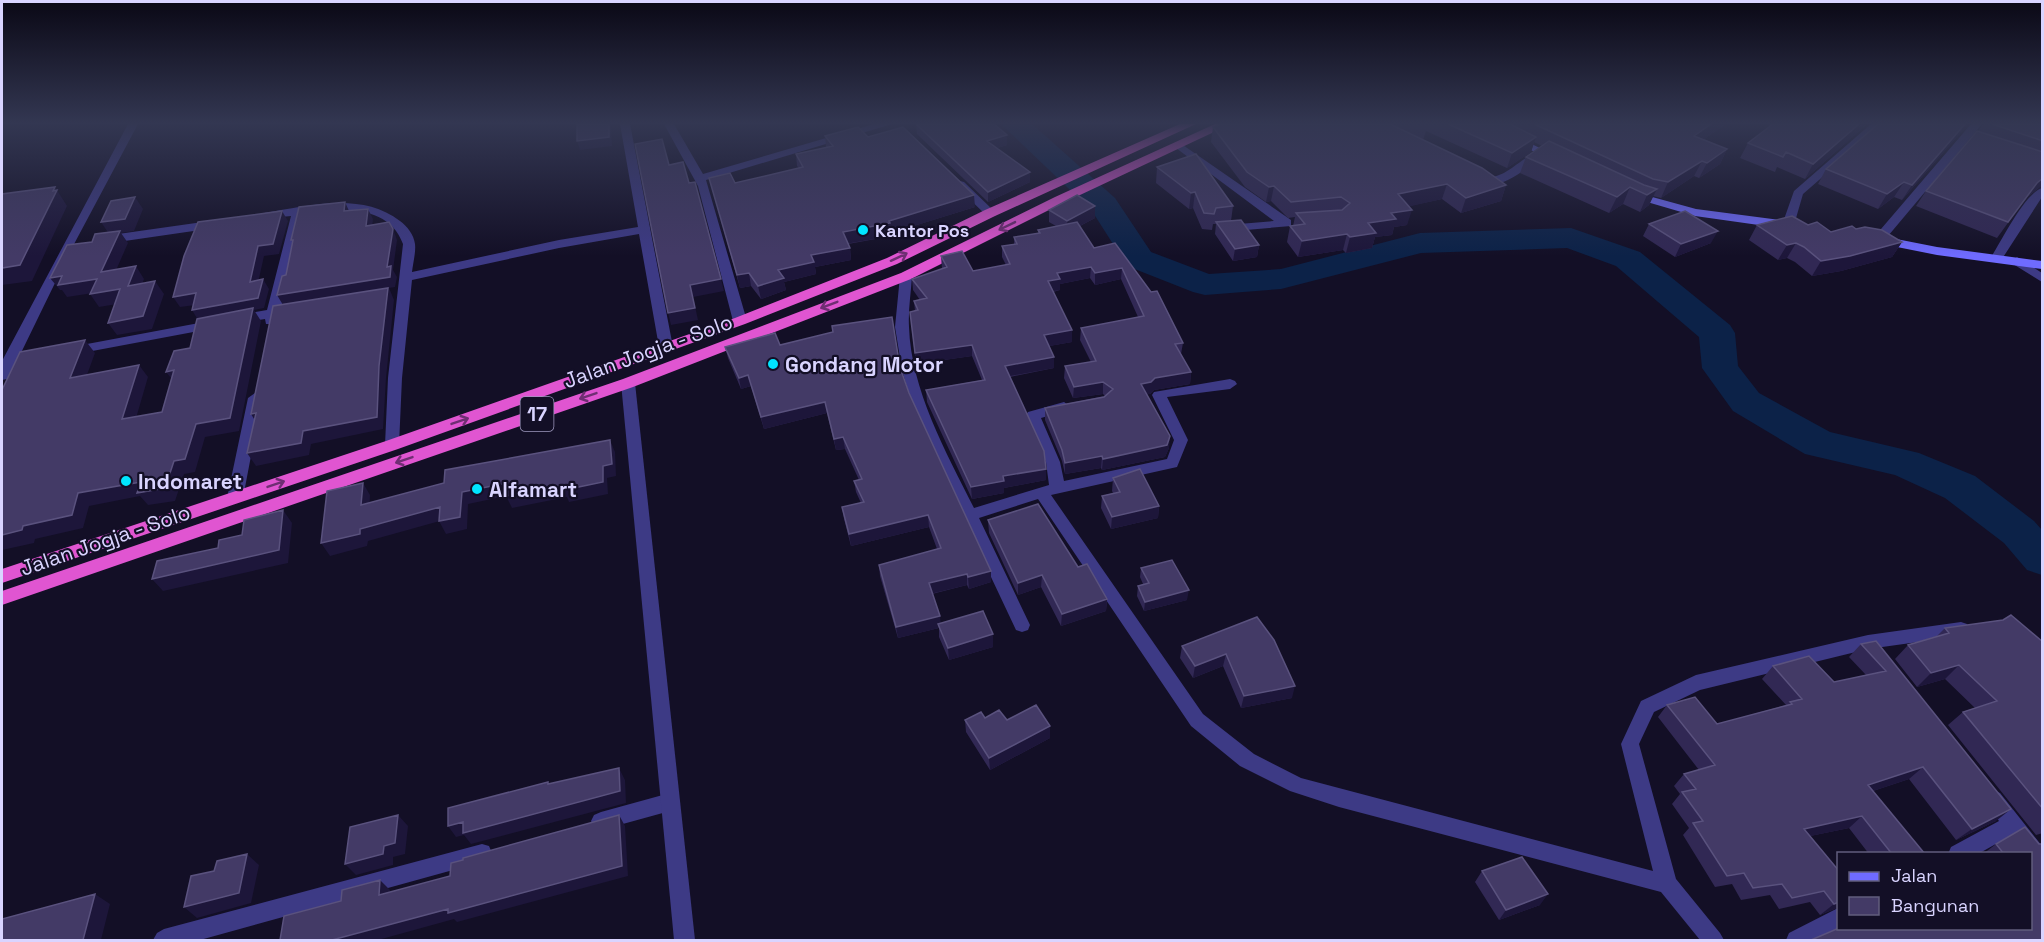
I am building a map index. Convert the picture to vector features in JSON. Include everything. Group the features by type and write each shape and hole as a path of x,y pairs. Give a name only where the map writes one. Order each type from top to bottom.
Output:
{"highway":[{"name":"Jalan Jogja - Solo","path":"2,598 628,383 906,276 1098,168"},
{"name":"Jalan Jogja - Solo","path":"2,576 392,445 740,321 892,261 990,213 1129,168"}],"main road":[{"path":"1621,189 1641,198 1695,212 1794,226"},
{"path":"1873,238 2021,265 2043,265"}],"street":[{"path":"2,376 79,244 113,168"},
{"path":"633,168 666,347"},
{"path":"694,168 700,178 740,321"},
{"path":"700,178 735,168"},
{"path":"1211,168 1289,223 1218,230"},
{"path":"1470,177 1486,183 1501,179 1518,168"},
{"path":"1794,226 1798,193 1827,168"},
{"path":"1873,238 1943,168"},
{"path":"948,173 990,213"},
{"path":"1996,259 2037,203 2043,191"},
{"path":"252,219 353,206 381,214 402,228 409,244 406,277 399,292 392,445"},
{"path":"268,336 298,212"},
{"path":"79,244 229,222"},
{"path":"406,277 559,244 644,230"},
{"path":"2021,265 2043,278"},
{"path":"906,276 902,327 909,370 919,404 941,456 1022,625"},
{"path":"8,363 305,308"},
{"path":"235,498 258,382"},
{"path":"628,383 686,940"},
{"path":"970,515 1049,490 1172,463 1181,440 1159,395 1230,384"},
{"path":"1077,405 1040,411 1033,415 1053,462 1049,490 1197,720 1247,760 1297,785 1667,884"},
{"path":"1713,940 1667,884 1630,744 1647,707 1696,683 1868,642 1977,626"},
{"path":"1868,642 1883,660"},
{"path":"1984,787 2043,861"},
{"path":"578,827 670,802"},
{"path":"1962,852 2013,824"},
{"path":"164,940 498,849"},
{"path":"1796,940 1837,919"}],"building":[{"path":"640,168 685,168 689,183 695,182 721,279 690,285 695,308 668,313"},
{"path":"799,168 946,168 974,195 889,221 890,223 843,232 850,248 811,255 814,262 778,270 784,278 758,286 749,273 737,275 709,178 730,173 735,183"},
{"path":"963,168 1024,168 1030,172 988,192"},
{"path":"1158,168 1206,168 1233,206 1216,208 1214,214 1204,213 1195,192 1191,193"},
{"path":"1244,168 1482,168 1506,185 1466,198 1447,184 1398,194 1412,210 1391,213 1396,219 1368,223 1376,233 1350,237 1347,234 1302,241 1290,226 1305,224 1296,213 1342,210 1350,203 1341,197 1291,202 1274,186 1269,187"},
{"path":"1551,168 1607,168 1657,189 1647,195 1630,187 1617,197"},
{"path":"1629,168 1691,168 1668,182 1653,179"},
{"path":"1927,168 1912,185 1904,182 1887,194 1826,169"},
{"path":"1946,168 2043,168 2043,178 2008,222 1926,191"},
{"path":"55,187 53,191 57,190 20,265 2,268 2,194"},
{"path":"1077,195 1095,206 1067,221 1049,210"},
{"path":"135,197 125,219 101,222 111,201"},
{"path":"345,202 344,211 368,209 366,226 389,222 393,229 387,267 391,266 390,277 277,295 282,276 286,275 299,207"},
{"path":"282,211 273,244 258,246 250,282 263,279 258,298 192,310 196,293 173,297 184,256 198,222"},
{"path":"1685,211 1718,231 1681,244 1649,224"},
{"path":"1792,216 1808,225 1817,222 1831,232 1852,226 1856,229 1865,227 1882,230 1902,242 1821,261 1804,247 1796,243 1787,245 1757,225"},
{"path":"1241,220 1259,245 1235,249 1216,222"},
{"path":"1077,222 1094,248 1115,243 1151,292 1157,291 1183,343 1175,344 1191,372 1155,378 1151,382 1141,384 1170,436 1167,445 1103,459 1102,456 1065,463 1045,408 1104,397 1113,389 1103,382 1074,387 1065,366 1096,361 1081,328 1144,316 1122,268 1095,273 1091,267 1057,273 1060,279 1048,281 1072,330 1044,335 1054,357 1005,366 1044,451 1046,469 1003,476 1004,481 971,487 926,390 985,380 972,345 915,353 910,312 918,310 914,301 927,298 912,279 947,267 941,256 962,251 973,271 1010,264 1002,246 1017,244 1014,237 1040,233 1038,230"},
{"path":"120,231 101,272 136,266 128,286 155,281 143,316 108,323 120,289 90,294 97,279 58,285 62,276 50,278 67,245 92,242 95,234"},
{"path":"388,288 379,366 377,417 303,431 301,443 247,453 256,413 251,414 273,306"},
{"path":"253,308 230,418 196,424 185,459 174,461 165,488 137,493 141,482 78,493 72,515 23,526 22,530 2,535 2,390 20,352 85,340 70,378 139,365 122,419 162,412 174,370 166,372 174,351 190,348 197,319"},
{"path":"892,317 898,355 896,356 909,393 991,571 929,583 940,616 896,627 879,565 941,548 928,515 849,534 842,507 864,502 854,481 862,479 843,437 834,439 825,402 761,417 748,375 739,378 725,347 775,333 780,345 833,332 832,326"},
{"path":"610,440 612,464 603,466 603,482 564,490 563,485 506,496 507,483 462,492 460,517 439,521 440,507 360,529 360,534 321,543 327,491 363,483 361,505 444,483 445,470"},
{"path":"1140,469 1159,506 1112,517 1102,496 1120,492 1113,478"},
{"path":"1038,504 1078,567 1087,564 1107,599 1062,614 1042,575 1018,583 988,520"},
{"path":"283,510 279,550 152,579 157,561 218,548 219,540 242,535 244,520"},
{"path":"1172,560 1189,590 1145,602 1138,586 1149,583 1141,568"},
{"path":"983,611 993,634 948,648 938,624"},
{"path":"2011,615 2043,642 2043,809 1963,712 1997,701 1959,665 1931,673 1908,645 1949,633 1945,628 2003,620"},
{"path":"1257,617 1274,640 1295,686 1244,696 1226,654 1195,666 1182,646"},
{"path":"1876,641 2011,809 1972,829 1923,767 1868,785 1923,852 1890,852 1862,816 1804,829 1837,869 1837,903 1834,904 1824,891 1792,898 1782,884 1753,888 1744,873 1727,876 1693,823 1703,821 1682,792 1696,789 1684,774 1715,765 1667,705 1695,697 1717,724 1792,704 1790,702 1802,699 1773,666 1809,656 1834,682 1886,671 1861,644"},
{"path":"1036,705 1050,726 989,758 965,720 981,712 985,718 999,710 1007,720"},
{"path":"619,768 620,791 463,833 463,822 448,826 448,808 548,782 548,784"},
{"path":"398,815 395,843 384,846 383,854 345,864 350,827"},
{"path":"619,815 622,866 448,913 448,909 332,940 280,940 284,916 341,901 342,890 380,880 379,895 450,876 451,863 463,860 463,858"},
{"path":"2025,827 2039,844 2043,844 2043,940 1811,940 1837,929 2032,930 2032,852 2002,852 1996,844"},
{"path":"247,854 239,893 184,907 191,876 214,871 217,861"},
{"path":"1522,857 1548,894 1506,910 1482,871"},
{"path":"95,894 83,940 2,940 2,919"}],"waterway":[{"path":"1063,168 1104,205 1139,259 1205,285 1281,279 1420,243 1571,238 1628,259 1717,333 1720,368 1746,402 1819,444 1905,463 1960,487 2019,532 2042,558"}],"place":[{"name":"Kantor Pos","path":"863,230"},
{"name":"Gondang Motor","path":"773,364"},
{"name":"Indomaret","path":"126,481"},
{"name":"Alfamart","path":"477,489"}]}
